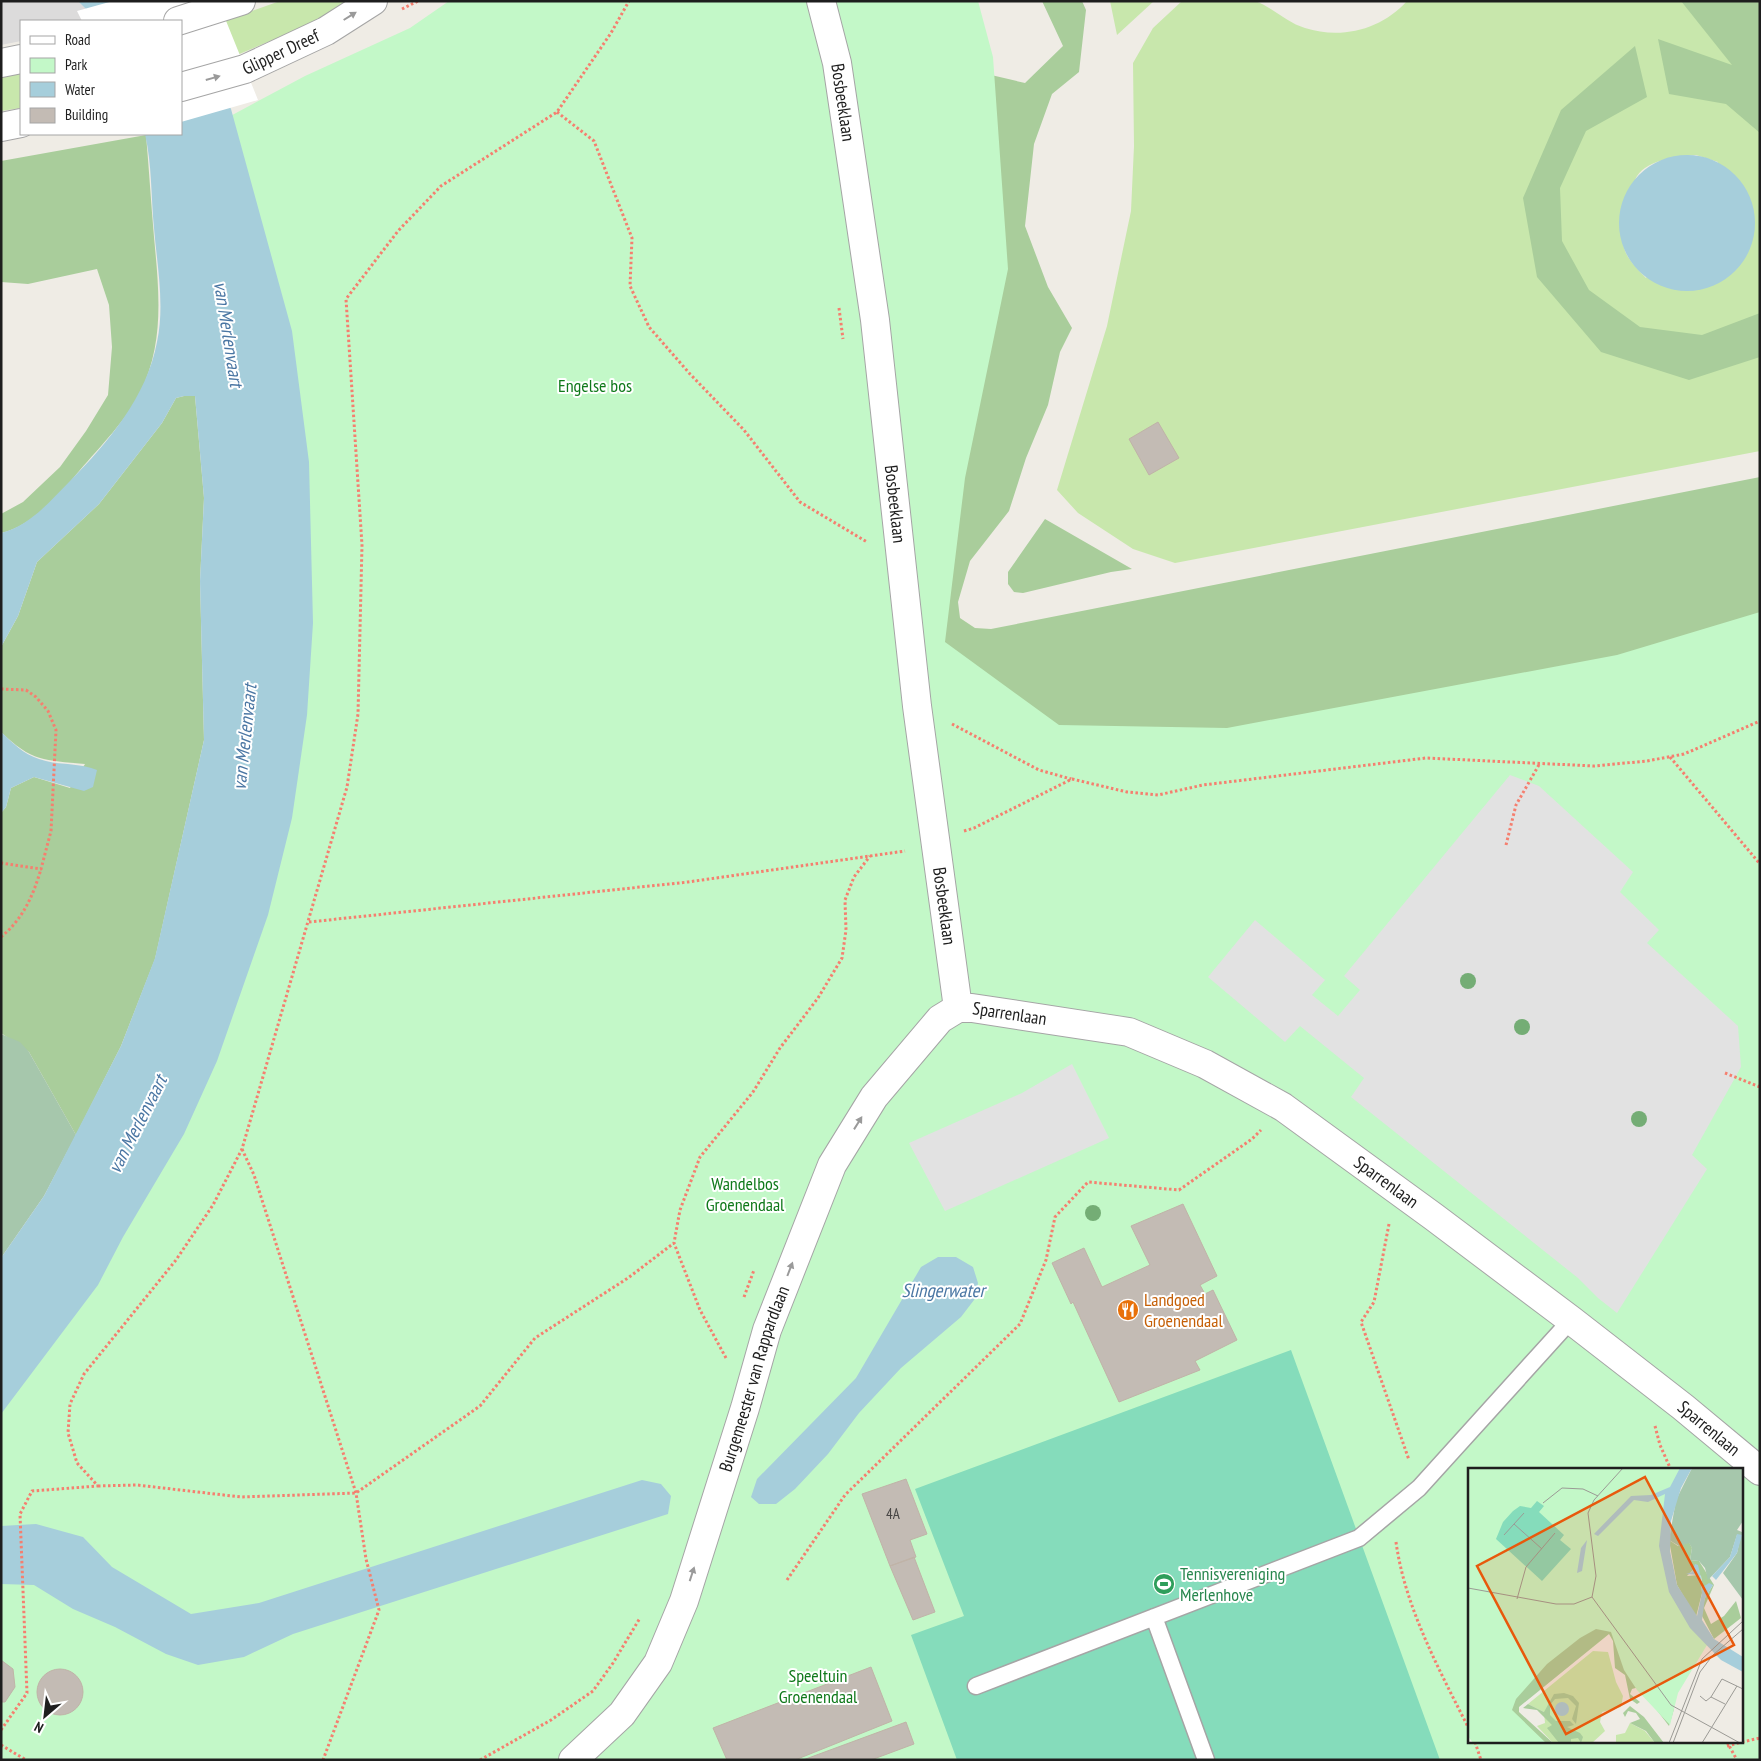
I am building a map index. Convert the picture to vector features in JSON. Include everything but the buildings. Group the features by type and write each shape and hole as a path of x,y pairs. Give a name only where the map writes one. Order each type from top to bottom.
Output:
{"street":[{"name":"Glipper Dreef","path":"182,87 245,69 326,30 373,1"},
{"name":"Bosbeeklaan","path":"821,1 836,63 875,320 918,706 958,1008"},
{"path":"181,20 231,5"},
{"path":"1,63 20,59"},
{"path":"1,127 20,123"},
{"name":"Sparrenlaan","path":"958,1008 972,1008 1129,1032 1204,1064 1283,1107 1570,1320 1683,1407 1760,1471"},
{"name":"Burgemeester van Rappardlaan","path":"573,1760 622,1714 658,1663 676,1620 745,1408 767,1330 832,1165 874,1097 940,1019 958,1008"}],"lane":[{"path":"976,1686 1360,1538 1418,1488 1570,1320"},
{"path":"1154,1617 1206,1760"}],"path":[{"path":"98,1486 77,1463 68,1433 70,1404 84,1374 176,1260 213,1205 242,1149 347,787 358,714 362,546 346,299 398,231 441,186 557,112 611,33 629,1"},
{"path":"557,112 594,141 632,238 630,286 649,327 690,374 744,430 800,502 869,543"},
{"path":"1,937 14,926 33,896 41,869 51,831 56,730 42,704 26,690 3,689"},
{"path":"1506,845 1516,805 1540,763 1594,766 1646,761 1684,754 1760,721"},
{"path":"1670,756 1760,864"},
{"path":"726,1359 700,1310 674,1243 680,1210 700,1157 752,1092 780,1048 818,998 842,958 846,930 845,900 854,877 870,856"},
{"path":"1,862 41,869"},
{"path":"1725,1073 1760,1087"},
{"path":"787,1580 845,1495 1020,1324 1046,1260 1055,1217 1088,1182 1179,1190 1252,1140 1283,1107"},
{"path":"242,1149 254,1175 356,1493 366,1559 379,1610 324,1760"},
{"path":"1394,1188 1384,1256 1374,1302 1361,1322 1418,1488"},
{"path":"1,1730 27,1693 20,1514 32,1491 137,1485 241,1497 356,1493 480,1406 536,1338 628,1278 674,1243"},
{"path":"1396,1541 1400,1574 1430,1646 1468,1727"},
{"path":"1744,1742 1760,1738"},
{"path":"1476,1744 1481,1760"},
{"path":"1727,1744 1737,1760"},
{"path":"1,1745 26,1760"}],"shaded area":[{"path":"1,1 79,1 86,9 84,20 20,20 20,41 1,45"},
{"path":"1510,775 1539,786 1633,872 1620,892 1659,930 1647,943 1738,1026 1741,1067 1692,1155 1707,1169 1617,1313 1598,1298 1578,1278 1351,1097 1364,1078 1300,1026 1285,1042 1208,977 1255,920 1325,980 1312,995 1338,1016 1360,990 1344,976"},
{"path":"1072,1064 1109,1138 945,1211 909,1143 1022,1093"}],"green space":[{"path":"280,1 352,1 313,23 211,66 193,32"},
{"name":"Wandelbos Groenendaal","path":"449,1 978,1 993,57 1008,269 965,478 945,642 1059,725 1227,728 1617,655 1760,612 1760,1760 1,1760 1,1355 204,1029 223,120 305,76 410,28"},
{"path":"1042,1 1082,1 1086,10 1079,72 1052,94 1034,144 1025,226 1048,287 1072,328 1060,352 1048,405 1026,458 1009,511 970,561 958,602 960,618 975,628 991,629 1760,477 1760,1448 1184,1038 919,604 961,68 1025,83 1063,46"},
{"path":"1110,1 1154,1 1117,35"},
{"path":"1182,1 1255,1 1298,26 1333,33 1360,30 1373,25 1386,19 1407,1 1760,1 1760,451 1175,563 1133,549 1078,513 1057,490 1107,326 1131,211 1134,146 1133,63 1153,28","holes":["1696,155 1718,162 1646,278 1626,254 1623,240 1632,191 1639,173 1662,160 1680,157"]},
{"path":"1681,1 1760,1 1760,133 1726,104 1669,94 1658,39 1732,65"},
{"path":"1635,46 1647,97 1586,131 1560,188 1562,241 1589,290 1640,327 1702,335 1760,313 1760,357 1689,380 1601,352 1537,277 1523,198 1561,110"},
{"path":"20,72 20,108 1,111 1,76"},
{"path":"146,135 158,297 157,335 148,374 135,403 113,433 64,489 45,508 24,524 1,533 1,514 23,502 60,467 86,431 108,395 112,347 109,305 97,269 28,284 1,282 1,161"},
{"path":"195,396 204,498 200,581 204,740 155,959 121,1046 76,1135 29,1052 1,1033 1,813 6,807 11,788 34,777 70,788 85,764 39,758 21,749 1,732 1,647 18,616 37,562 99,504 162,423 176,398"},
{"path":"1045,519 1132,569 1111,572 1023,593 1014,592 1008,584 1008,572"},
{"path":"1,1034 20,1042 29,1052 76,1135 44,1196 1,1258"},
{"name":"Tennisvereniging Merlenhove","path":"1291,1350 1440,1760 957,1760 911,1635 964,1616 915,1489"}],"water":[{"name":"van Merlenvaart","path":"78,1 177,1 231,109 292,331 309,462 313,623 307,715 292,818 268,915 217,1061 184,1134 123,1237 98,1285 1,1414 1,1258 44,1196 121,1046 155,958 204,740 200,581 204,498 195,396 176,398 162,423 99,504 37,562 18,616 1,647 1,533 21,525 39,512 112,435 145,381 152,362 159,328 160,285 145,135 182,135 182,20 86,9"},
{"path":"1687,155 1713,160 1735,175 1750,197 1755,223 1750,249 1735,271 1713,286 1687,291 1661,286 1639,271 1624,249 1619,223 1624,197 1639,175 1661,160"},
{"path":"1,732 18,748 33,757 53,763 83,766 97,770 93,787 84,791 34,777 11,788 6,807 1,813"},
{"name":"Slingerwater","path":"938,1257 956,1257 973,1267 978,1283 974,1300 961,1317 901,1368 859,1413 828,1454 795,1489 776,1504 759,1504 751,1497 757,1479 856,1378 921,1267"},
{"path":"642,1480 661,1484 671,1496 668,1514 293,1634 244,1657 198,1665 166,1654 115,1627 73,1609 34,1585 1,1584 1,1526 36,1524 83,1537 112,1567 191,1614 259,1603"}],"pier":[{"path":"113,1 218,1 258,100 182,122 182,20 82,20 77,11"}],"place":[{"name":"Landgoed Groenendaal","path":"1128,1310"},
{"name":"Tennisvereniging Merlenhove","path":"1164,1584"}],"park label":[{"name":"Engelse bos","path":"595,386"},
{"name":"Speeltuin Groenendaal","path":"818,1686"}]}
